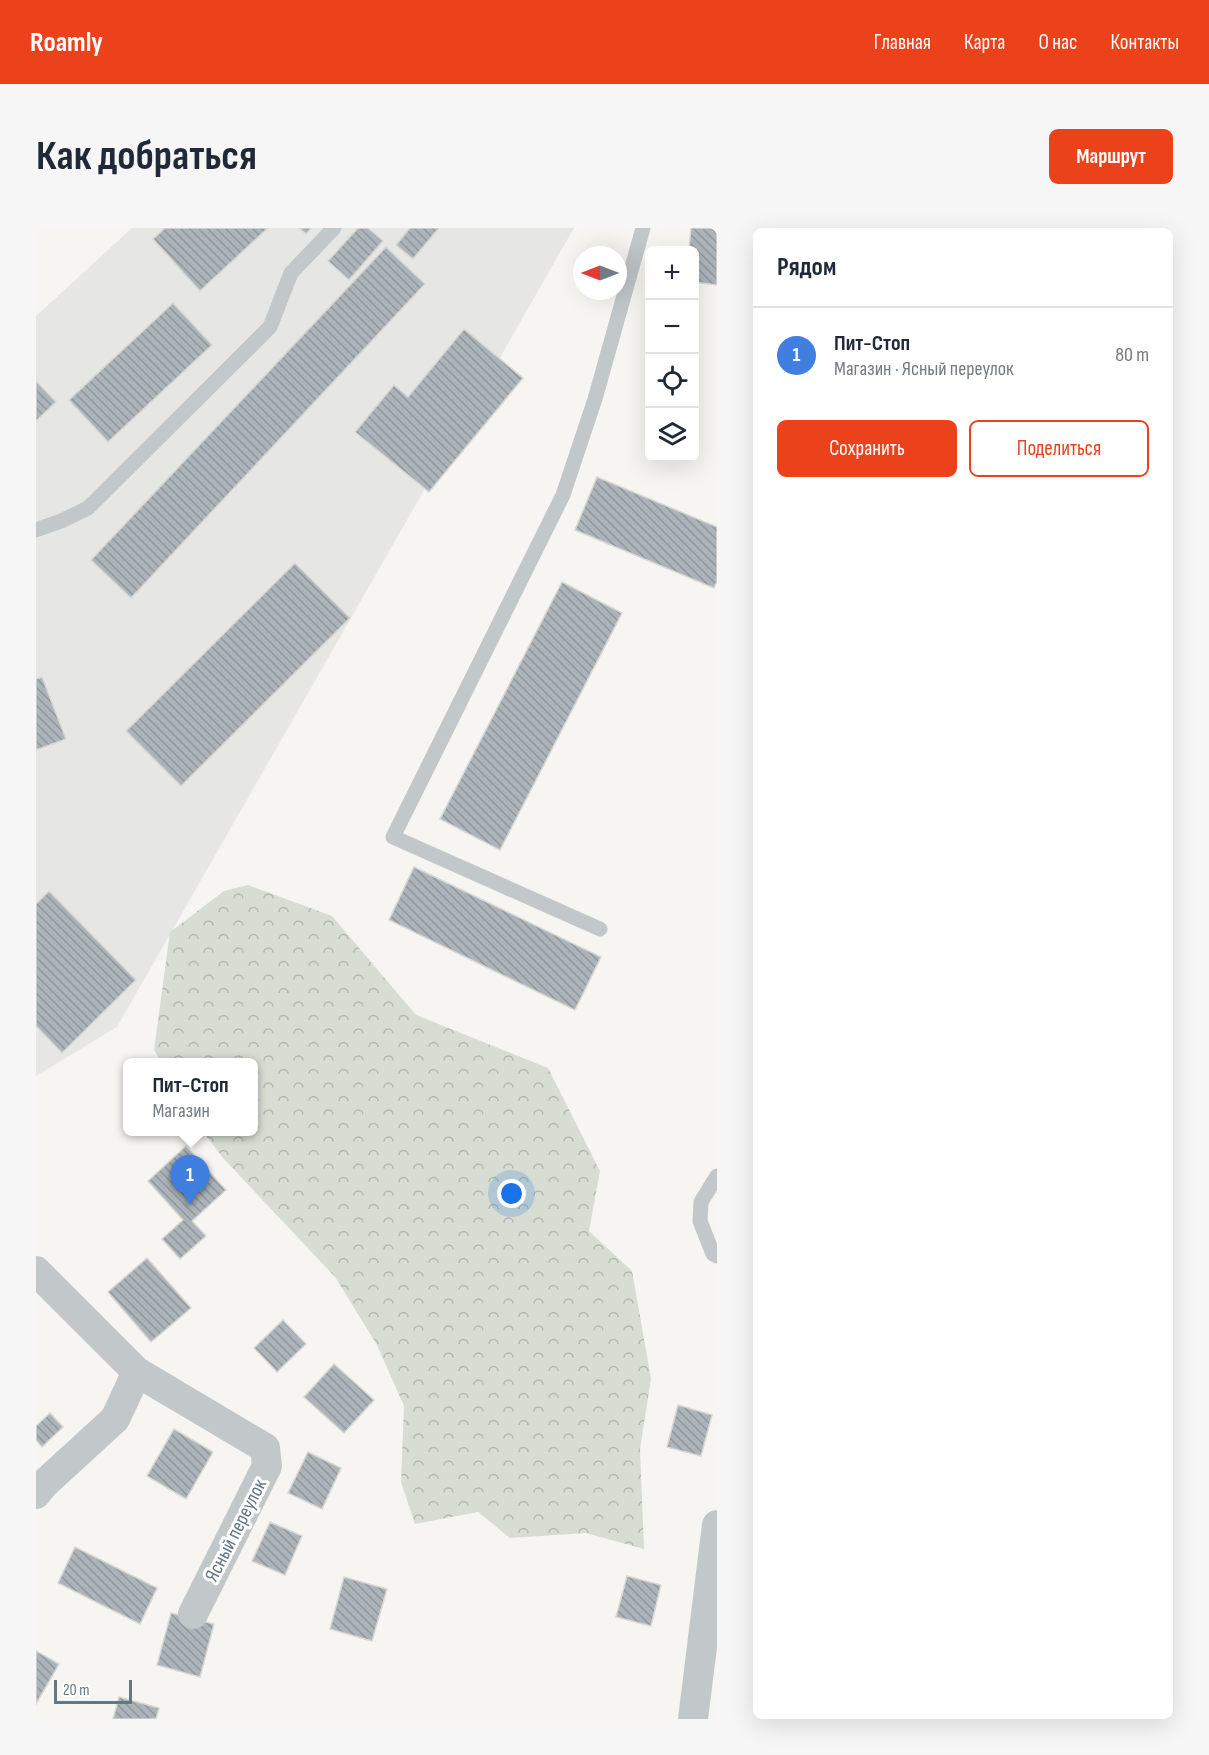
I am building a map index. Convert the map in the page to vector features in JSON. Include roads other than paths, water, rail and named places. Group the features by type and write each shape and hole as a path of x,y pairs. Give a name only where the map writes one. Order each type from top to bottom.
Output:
{"street":[{"path":"36,1271 137,1372 115,1419 36,1494"},
{"name":"Ясный переулок","path":"137,1372 265,1448 267,1466 193,1614"},
{"path":"693,1719 717,1525"}],"lane":[{"path":"36,530 88,508 270,327 291,273 334,228"},
{"path":"600,929 393,837 563,495 595,399 643,228"},
{"path":"717,1176 701,1202 700,1221 713,1254 717,1256"}],"place":[{"name":"Пит-Стоп","path":"190,1205"}]}
